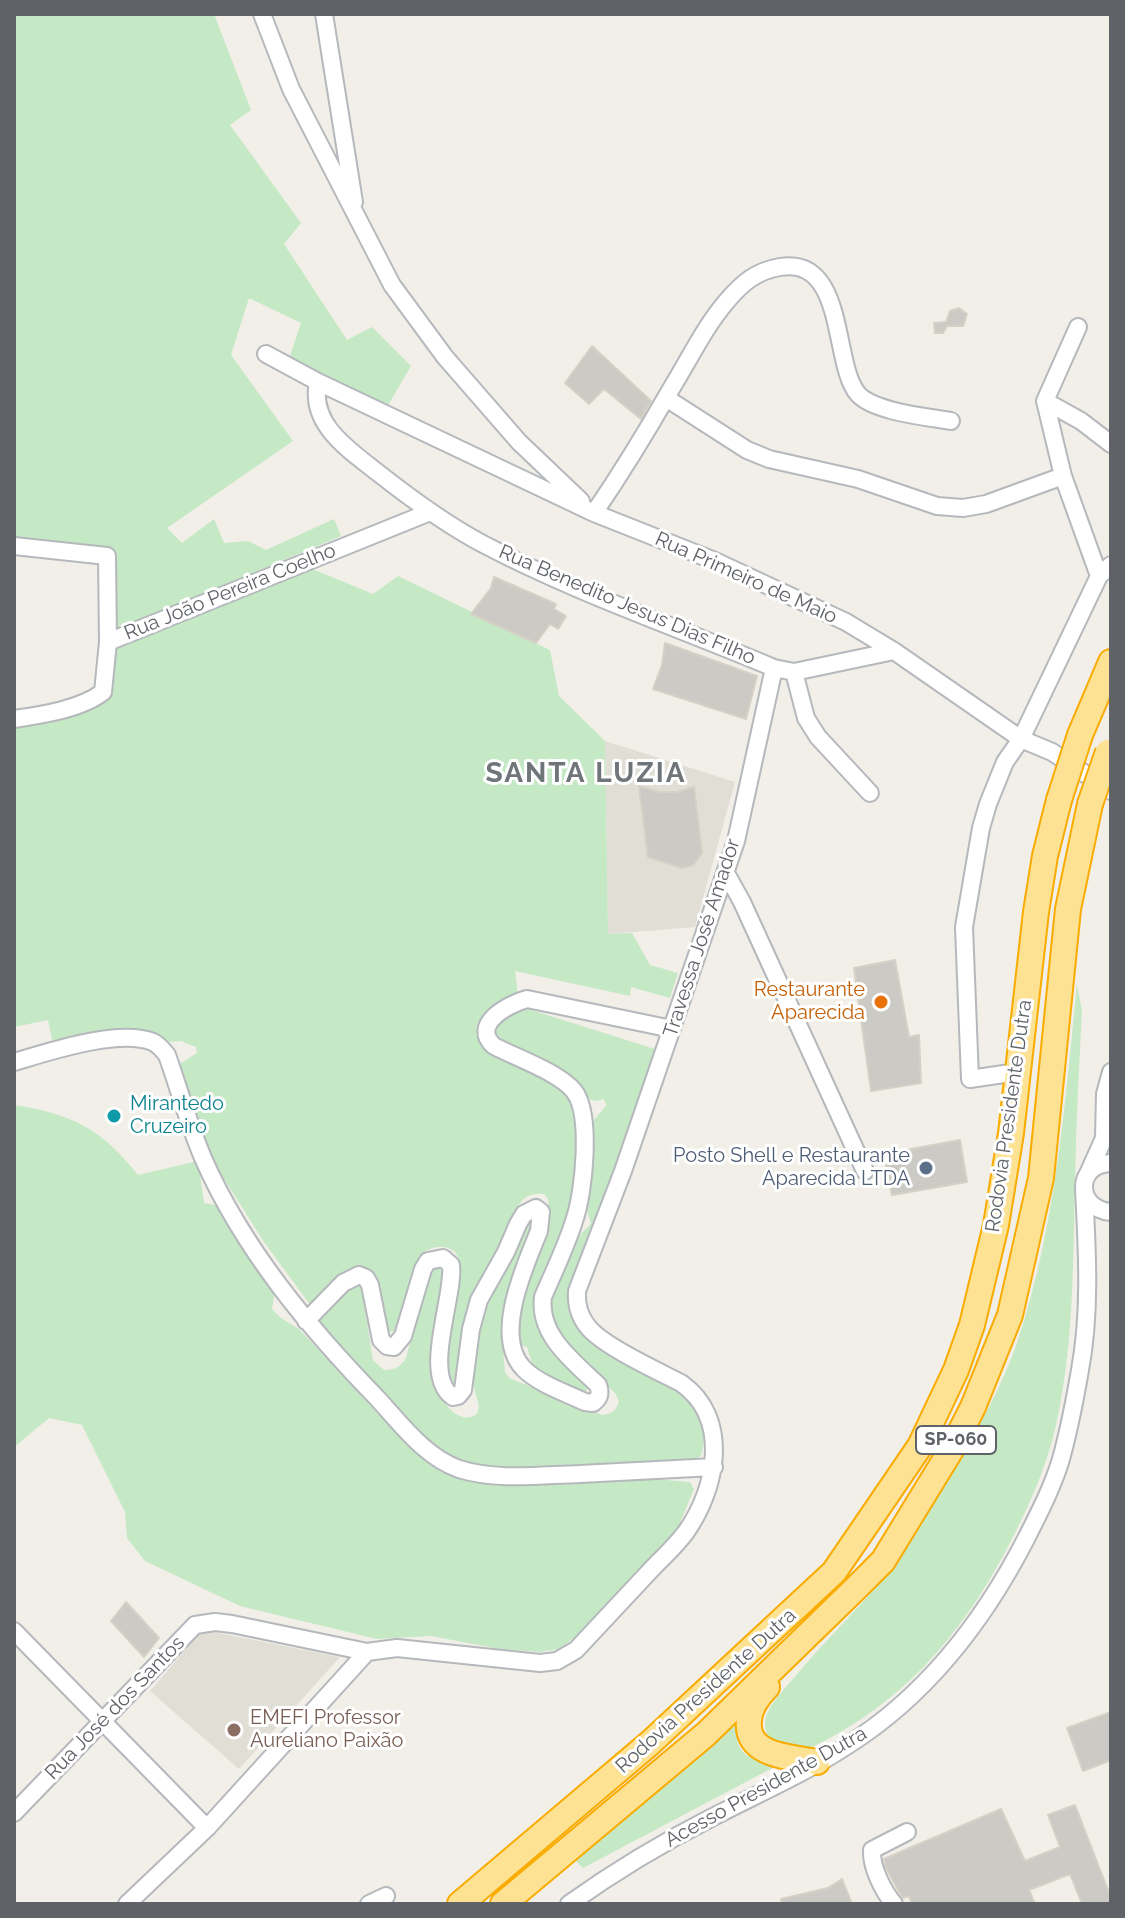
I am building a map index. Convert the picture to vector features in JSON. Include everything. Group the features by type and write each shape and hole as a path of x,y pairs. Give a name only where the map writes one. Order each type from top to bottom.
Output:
{"highway":[{"name":"Rodovia Presidente Dutra","path":"460,1904 650,1743 793,1613 834,1572 920,1446 956,1370 972,1325 998,1212 1011,1133 1045,856 1080,735 1111,662"},
{"name":"Rodovia Presidente Dutra","path":"503,1904 706,1734 883,1561 931,1485 973,1407 1010,1315 1041,1178 1068,909 1090,804 1109,748"},
{"path":"817,1762 778,1755 756,1745 751,1738 749,1720 759,1695 796,1661 834,1609"}],"street":[{"path":"262,14 280,66 392,285 445,357 519,442 594,513"},
{"path":"324,14 357,221"},
{"path":"594,513 637,449 711,324 743,283 755,273 788,266 810,274 827,294 839,326 847,373 863,399 880,406 951,421"},
{"path":"1017,1072 970,1079 964,927 988,804 1005,762 1021,739 1105,570 1063,476 1045,401 1078,327"},
{"path":"266,354 318,382 594,513"},
{"name":"Rua Benedito Jesus Dias Filho","path":"318,382 315,404 322,421 334,435 430,512 480,543 524,564 774,668"},
{"path":"666,398 747,450 769,459 858,479 937,506 963,508 986,504 1063,476"},
{"path":"1045,401 1081,421 1111,444"},
{"path":"508,472 519,442"},
{"name":"Rua João Pereira Coelho","path":"14,546 107,556 108,642 430,512"},
{"name":"Rua Primeiro de Maio","path":"594,513 754,579 846,622 894,651 1021,739 1052,752 1111,791"},
{"path":"14,719 95,699 103,692 108,642"},
{"path":"774,668 794,672 894,651"},
{"name":"Travessa José Amador","path":"714,1467 713,1431 702,1402 693,1391 595,1335 576,1303 582,1273 623,1171 736,841 774,668"},
{"path":"794,672 806,718 818,737 870,793"},
{"path":"726,873 865,1171"},
{"path":"306,1321 343,1283 359,1275 366,1278 370,1285 381,1340 387,1346 394,1347 403,1336 423,1269 428,1261 443,1258 451,1265 452,1274 443,1320 442,1383 447,1393 458,1396 463,1390 474,1314 479,1300 524,1214 536,1208 541,1212 542,1219 512,1311 511,1343 522,1368 532,1376 593,1403 600,1392 598,1385 554,1338 541,1309 576,1215 582,1182 584,1123 581,1106 575,1092 561,1080 494,1046 488,1041 486,1032 499,1010 527,999 672,1029"},
{"path":"14,1062 66,1046 107,1040 133,1038 159,1046 167,1055 203,1157 218,1189 251,1242 306,1321 420,1444 440,1460 459,1468 502,1476 714,1467"},
{"path":"1087,1256 1093,1236 1111,1214 1092,1206 1085,1182 1104,1138 1105,1094 1111,1072"},
{"path":"1085,1182 1099,1165 1111,1163"},
{"name":"Acesso Presidente Dutra","path":"569,1904 635,1860 872,1730 927,1680 955,1650 989,1605 1048,1494 1061,1458 1081,1370 1086,1323 1085,1182"},
{"name":"Rua José dos Santos","path":"16,1808 195,1625 215,1622 232,1624 367,1652 397,1648 540,1663 567,1657 686,1532 705,1496 714,1467"},
{"path":"14,1631 207,1828"},
{"path":"127,1904 207,1828 367,1652"},
{"path":"894,1904 885,1892 871,1857 872,1850 907,1832"},
{"path":"369,1904 386,1896"}],"shaded area":[{"path":"605,741 735,782 695,927 608,934"},
{"name":"EMEFI Professor Aureliano Paixão","path":"208,1631 340,1657 239,1769 150,1691 198,1635"}],"green space":[{"path":"14,14 214,14 251,110 230,125 301,223 284,244 347,340 372,327 411,366 387,407 289,359 301,323 249,298 231,355 293,441 167,528 182,543 214,519 224,543 248,541 266,550 334,519 341,536 115,631 117,559 113,552 102,546 14,537"},
{"path":"310,568 373,594 398,576 550,650 559,696 605,741 608,934 632,933 650,965 678,973 670,998 631,987 630,996 515,971 518,995 491,1009 478,1022 476,1030 485,1048 530,1068 561,1088 575,1111 578,1150 572,1196 556,1251 537,1293 535,1310 546,1336 589,1386 585,1392 577,1393 535,1373 527,1347 518,1344 517,1312 549,1216 548,1199 544,1194 529,1196 518,1206 459,1379 447,1383 448,1318 460,1268 454,1251 438,1247 421,1255 412,1273 404,1313 395,1331 388,1332 381,1325 360,1268 350,1268 311,1306 264,1242 214,1163 179,1071 181,1063 197,1053 196,1047 181,1041 166,1042 139,1030 52,1040 48,1020 14,1027 14,725 101,702 114,650"},
{"path":"1077,984 1082,1011 1070,1327 1058,1415 1040,1478 993,1574 950,1637 925,1665 869,1714 836,1735 800,1753 770,1743 765,1721 772,1705 902,1554 966,1449 1009,1365 1030,1299 1050,1210"},
{"path":"525,1008 658,1050 568,1297 571,1316 583,1333 672,1386 691,1402 702,1420 704,1438 701,1456 689,1461 507,1469 466,1463 449,1457 421,1437 318,1324 319,1316 351,1284 361,1285 373,1360 384,1370 396,1368 406,1358 428,1273 430,1269 440,1269 444,1275 431,1379 455,1414 469,1417 477,1414 479,1406 472,1380 481,1314 525,1223 532,1217 534,1224 501,1327 505,1372 509,1378 602,1415 611,1413 616,1407 619,1401 615,1393 571,1351 554,1326 549,1298 574,1244 591,1224 586,1207 591,1178 593,1121 607,1105 603,1099 597,1101 590,1098 579,1084 557,1070 499,1044 494,1034 500,1024 510,1013"},
{"path":"14,1105 53,1113 84,1126 112,1146 138,1175 198,1161 204,1203 215,1205 226,1214 275,1290 272,1309 299,1329 410,1448 434,1467 452,1476 510,1485 640,1478 690,1482 694,1489 677,1530 576,1636 559,1649 540,1652 500,1649 431,1636 377,1639 240,1606 145,1561 127,1538 125,1512 82,1425 49,1418 14,1447"},
{"path":"736,1721 737,1741 744,1753 776,1766 583,1868 575,1860"}],"building":[{"path":"959,308 967,314 963,326 947,326 943,333 935,333 934,323 946,322 950,311"},
{"path":"592,346 651,401 641,419 604,389 589,404 565,383"},
{"path":"494,577 556,604 554,609 566,616 558,629 550,624 536,643 471,614 491,588"},
{"path":"665,643 757,676 746,719 653,689 662,665"},
{"path":"639,786 660,792 677,792 694,787 702,853 693,865 682,868 648,857"},
{"name":"Restaurante Aparecida","path":"895,960 909,1037 919,1035 921,1083 871,1091 854,968"},
{"name":"Posto Shell e Restaurante Aparecida LTDA","path":"960,1140 967,1182 892,1195 884,1154"},
{"path":"126,1602 159,1638 144,1657 111,1621"},
{"path":"1111,1712 1111,1760 1083,1771 1067,1728"},
{"path":"1075,1805 1111,1904 1082,1904 1070,1874 1029,1890 1035,1904 912,1904 909,1896 903,1898 886,1868 884,1859 1001,1809 1025,1861 1060,1847 1048,1815"},
{"path":"842,1879 852,1904 782,1904 781,1899 828,1888"}],"place":[{"name":"Restaurante Aparecida","path":"881,1002"},
{"name":"Mirantedo Cruzeiro","path":"114,1116"},
{"name":"Posto Shell e Restaurante Aparecida LTDA","path":"926,1168"},
{"name":"EMEFI Professor Aureliano Paixão","path":"234,1730"}],"district":[{"name":"SANTA LUZIA","path":"586,774"}]}
